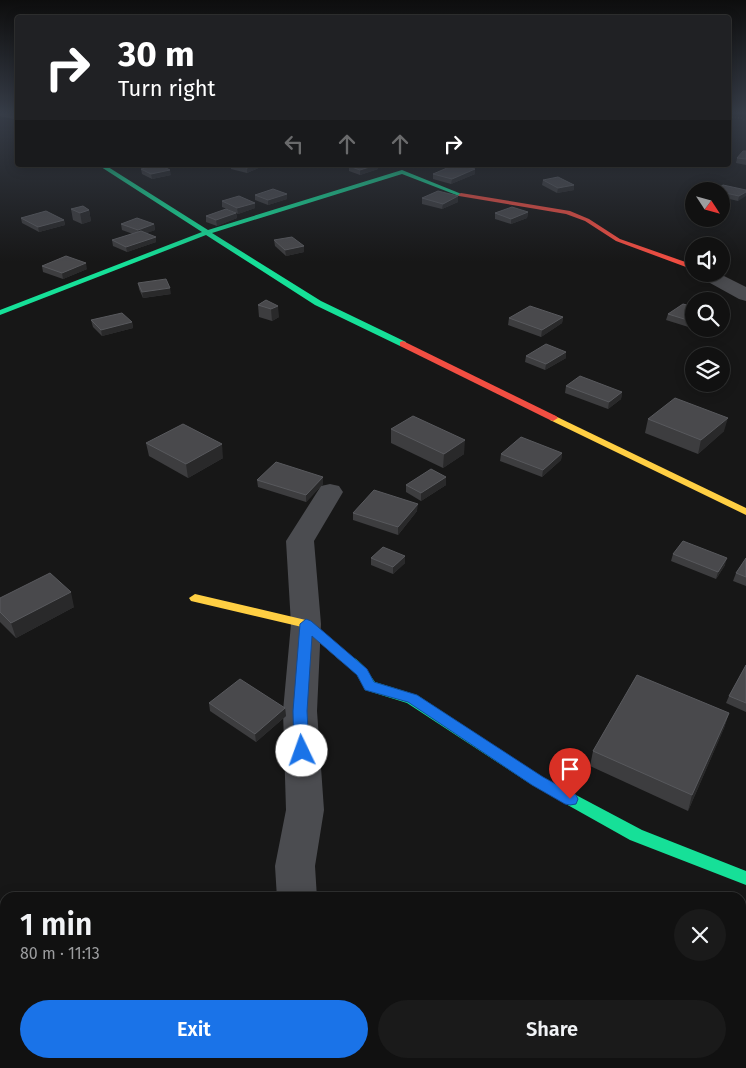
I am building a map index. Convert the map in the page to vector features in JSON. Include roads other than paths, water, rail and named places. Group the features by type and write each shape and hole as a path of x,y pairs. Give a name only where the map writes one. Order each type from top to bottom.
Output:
{"street":[{"path":"104,167 318,303 746,512"},
{"path":"0,313 208,232 402,172 462,196 568,212 587,220 618,240 685,265"},
{"path":"723,282 746,294"},
{"path":"297,892 295,866 305,810 300,711 306,624 300,541 330,492"},
{"path":"195,598 306,624 362,672 370,686 412,699 537,781 636,835 746,878"}]}
